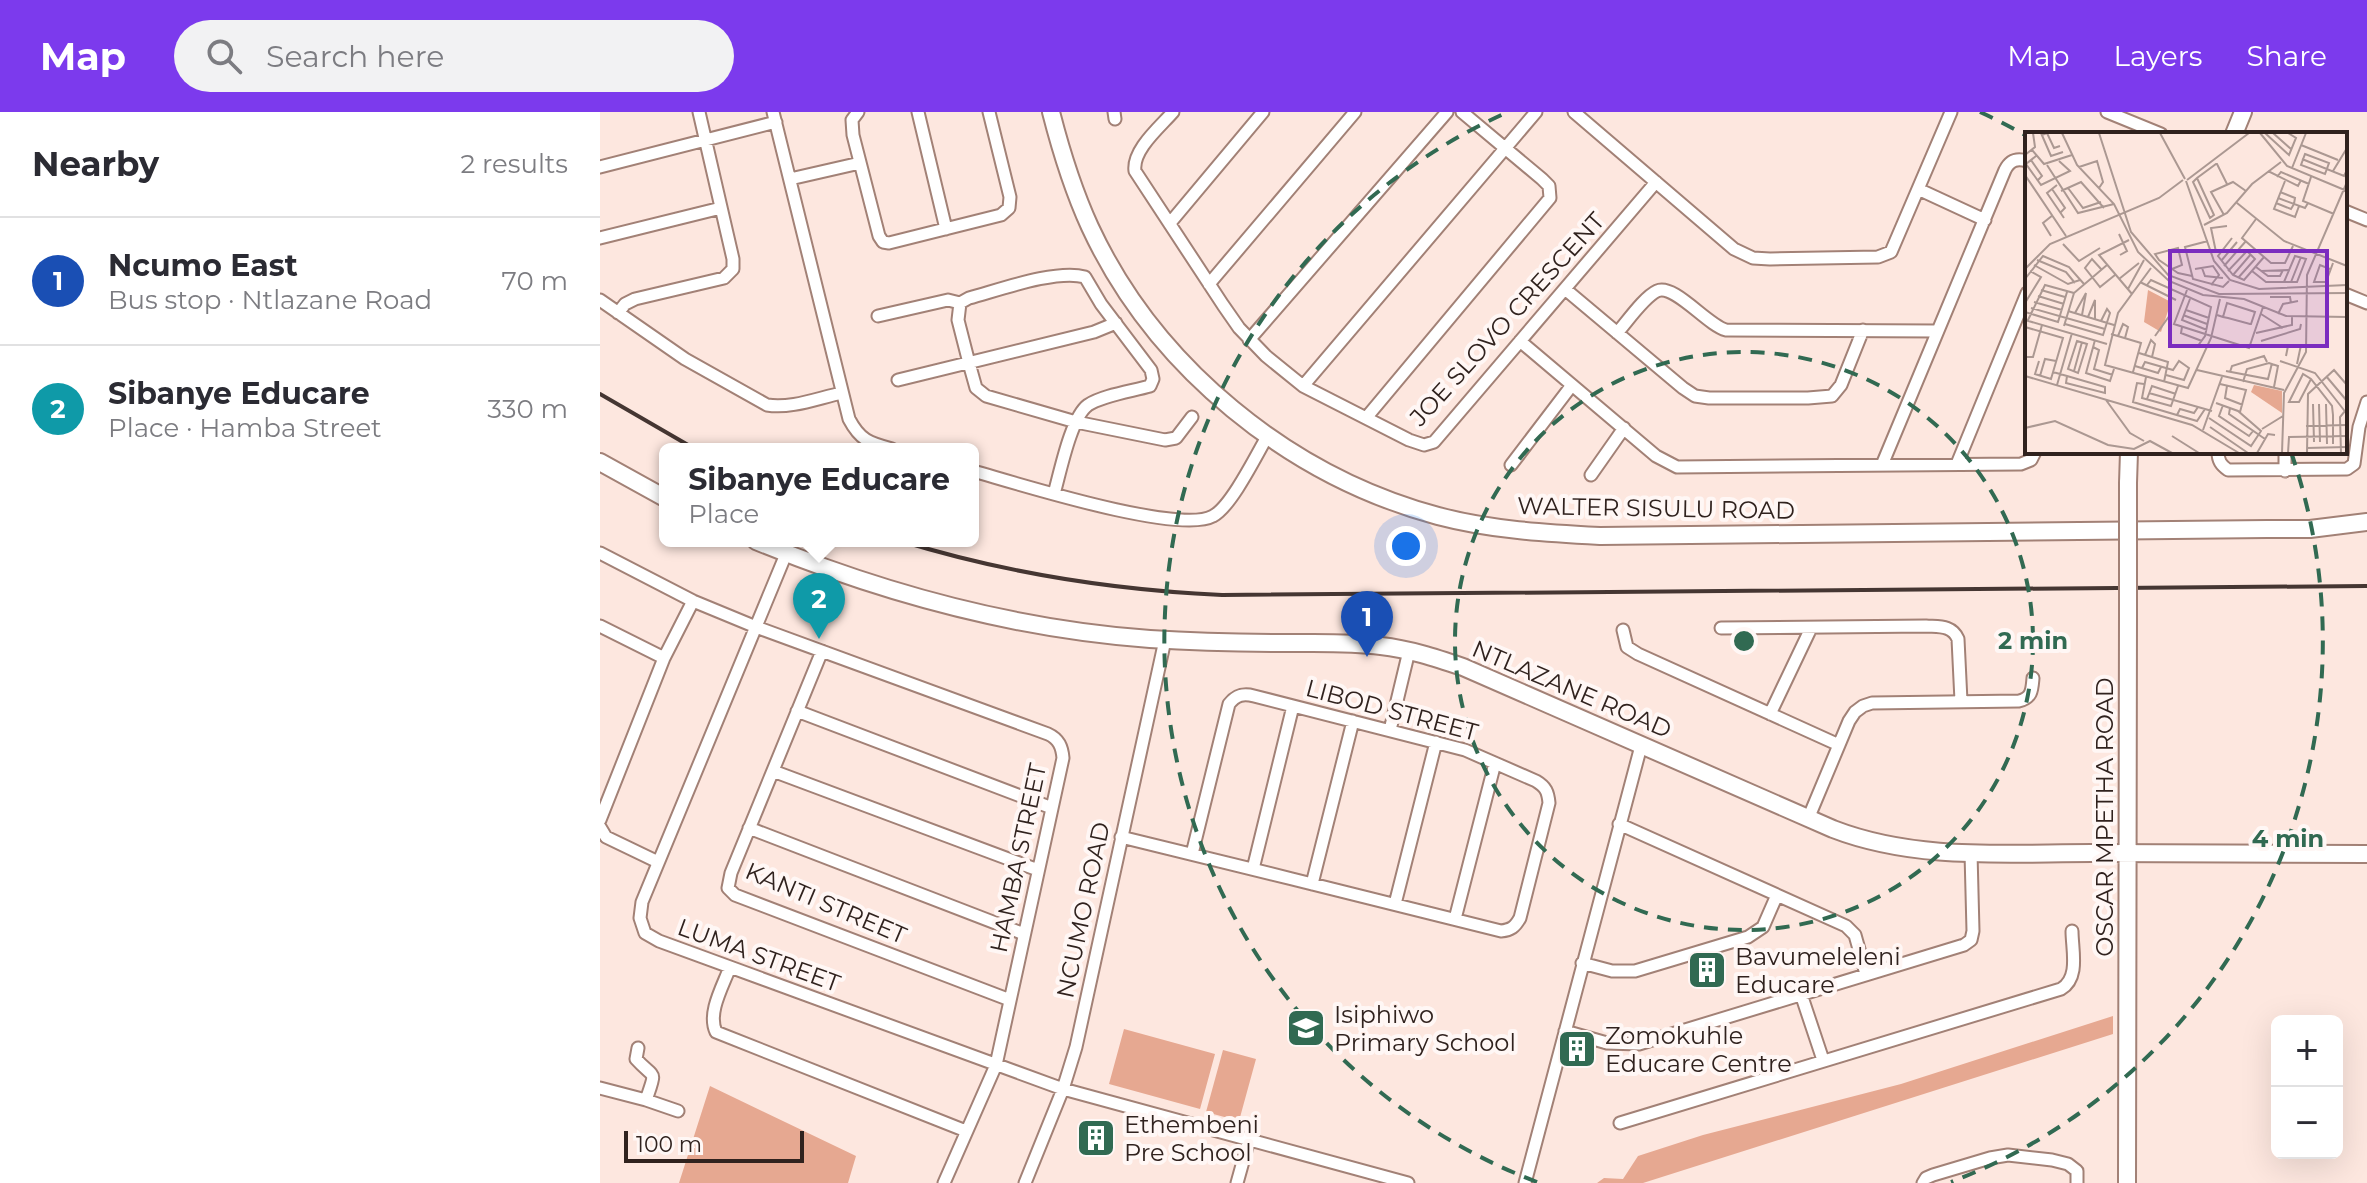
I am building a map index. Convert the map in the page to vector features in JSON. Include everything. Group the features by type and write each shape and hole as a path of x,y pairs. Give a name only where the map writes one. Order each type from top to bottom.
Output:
{"street":[{"path":"618,313 625,304 635,299 724,278 731,273 734,264 699,112"},
{"path":"858,112 852,125 880,239 894,242 1001,215 1009,208 1010,197 989,112"},
{"path":"918,112 946,229"},
{"name":"WALTER SISULU ROAD","path":"1051,112 1065,164 1090,228 1117,277 1143,317 1198,378 1268,435 1318,467 1363,490 1440,517 1503,530 1600,536 2310,529 2367,522"},
{"name":"JOE SLOVO CRESCENT","path":"1173,112 1140,151 1134,164 1139,179 1249,340 1303,386 1419,444 1434,442 1656,182"},
{"path":"1170,223 1263,112"},
{"path":"1209,284 1355,112"},
{"path":"1249,340 1447,112"},
{"path":"1366,418 1550,198 1549,186 1462,112"},
{"path":"1303,386 1536,112"},
{"path":"1574,112 1734,249 1745,256 1759,259 1887,255 1894,247 1951,112"},
{"path":"2107,112 2156,132"},
{"path":"2235,132 2243,112"},
{"path":"600,167 705,140 775,117 849,419 856,433 875,443"},
{"path":"1882,465 2008,165 2015,160 2025,161"},
{"path":"790,179 860,163"},
{"path":"1918,189 1985,220"},
{"path":"600,238 721,208"},
{"path":"2347,212 2367,220"},
{"path":"878,316 948,300 960,303 969,298 1073,274 1085,277 1101,304 1151,370 1153,379 1150,386 1085,406 1076,422 1054,494"},
{"path":"1565,289 1695,396 1709,398 1832,396 1837,392 1863,330"},
{"path":"1617,333 1651,295 1661,289 1672,291 1711,323 1726,330 1938,331"},
{"path":"2347,295 2367,303"},
{"path":"1957,464 2025,298"},
{"path":"600,300 685,359 767,405 790,404 842,393"},
{"path":"960,303 958,320 969,363 976,388 986,396 1076,422 1165,440 1176,438 1192,417"},
{"path":"898,380 1094,332 1116,323"},
{"path":"1520,341 1661,460 1677,467 2021,464 2031,460 2034,454"},
{"path":"1511,465 1572,385"},
{"path":"2218,454 2222,466 2228,470 2350,468 2354,464 2356,437 2367,403"},
{"path":"1591,475 1624,428"},
{"path":"979,473 1082,502 1159,517 1201,520 1214,516 1221,509 1268,435"},
{"name":"OSCAR MPETHA ROAD","path":"2127,1183 2129,454"},
{"path":"2285,454 2285,471"},
{"path":"600,462 659,495"},
{"name":"NTLAZANE ROAD","path":"770,547 860,581 965,610 1078,632 1165,640 1346,643 1409,651 1463,667 1808,819 1848,835 1889,846 1971,853 2367,854"},
{"name":"HAMBA STREET","path":"600,553 693,601 1052,736 1061,746 1063,758 996,1065 944,1183"},
{"name":"LUMA STREET","path":"786,554 642,902 640,918 645,933 659,941 1063,1089 1408,1183"},
{"path":"600,820 664,658 693,601"},
{"path":"600,626 664,658"},
{"path":"1721,628 1926,626 1952,630 1958,639 1961,701"},
{"path":"1770,714 1811,628"},
{"path":"1623,630 1627,647 1638,654 1839,745"},
{"name":"NCUMO ROAD","path":"1025,1183 1063,1089 1076,1047 1165,640"},
{"name":"KANTI STREET","path":"822,651 749,828 728,888 735,895 1010,1000"},
{"path":"1390,730 1409,651"},
{"path":"1808,819 1849,721 1863,706 1889,702 2023,700 2030,694 2033,678"},
{"name":"LIBOD STREET","path":"1192,854 1229,704 1233,698 1247,694 1465,750 1544,786 1549,803 1516,926 1501,931 1455,919"},
{"path":"1253,869 1293,706"},
{"path":"797,711 1052,808"},
{"path":"1312,884 1353,721"},
{"path":"1395,904 1436,742"},
{"path":"1525,1183 1641,746"},
{"path":"1121,837 1455,919 1495,763"},
{"path":"773,771 1038,870"},
{"path":"1619,824 1853,930 1866,974"},
{"path":"600,828 610,840 658,862"},
{"path":"749,828 1024,934"},
{"path":"1565,1031 1607,1043 1639,1044 1964,945 1971,940 1973,931 1971,853"},
{"path":"1582,963 1612,971 1635,971 1748,937 1763,927 1777,895"},
{"path":"1620,1123 2061,989 2070,983 2073,974 2072,931"},
{"path":"730,967 713,1016 716,1032 966,1131"},
{"path":"1801,994 1823,1060"},
{"path":"638,1048 636,1059 654,1077 646,1100"},
{"path":"600,1088 678,1111"},
{"path":"1237,1183 1249,1140"},
{"path":"1923,1183 1933,1175 2008,1155 2068,1164 2077,1171 2077,1183"}],"shaded area":[{"path":"2113,1016 2113,1034 1643,1183 1597,1183 1604,1178 1623,1179 1638,1156 1703,1135 1901,1084"},
{"path":"1124,1029 1215,1054 1200,1109 1109,1084"},
{"path":"1223,1050 1256,1059 1239,1121 1206,1112"},
{"path":"710,1086 856,1156 848,1183 679,1183"}],"railway":[{"path":"600,394 685,443"},
{"path":"922,547 1060,578 1140,589 1222,595 2367,586"}],"place":[{"name":"Sibanye Educare","path":"819,639"},
{"name":"Ncumo East","path":"1367,657"},
{"name":"Bavumeleleni Educare","path":"1707,970"},
{"name":"Isiphiwo Primary School","path":"1306,1028"},
{"name":"Zomokuhle Educare Centre","path":"1577,1049"},
{"name":"Ethembeni Pre School","path":"1096,1138"}]}
